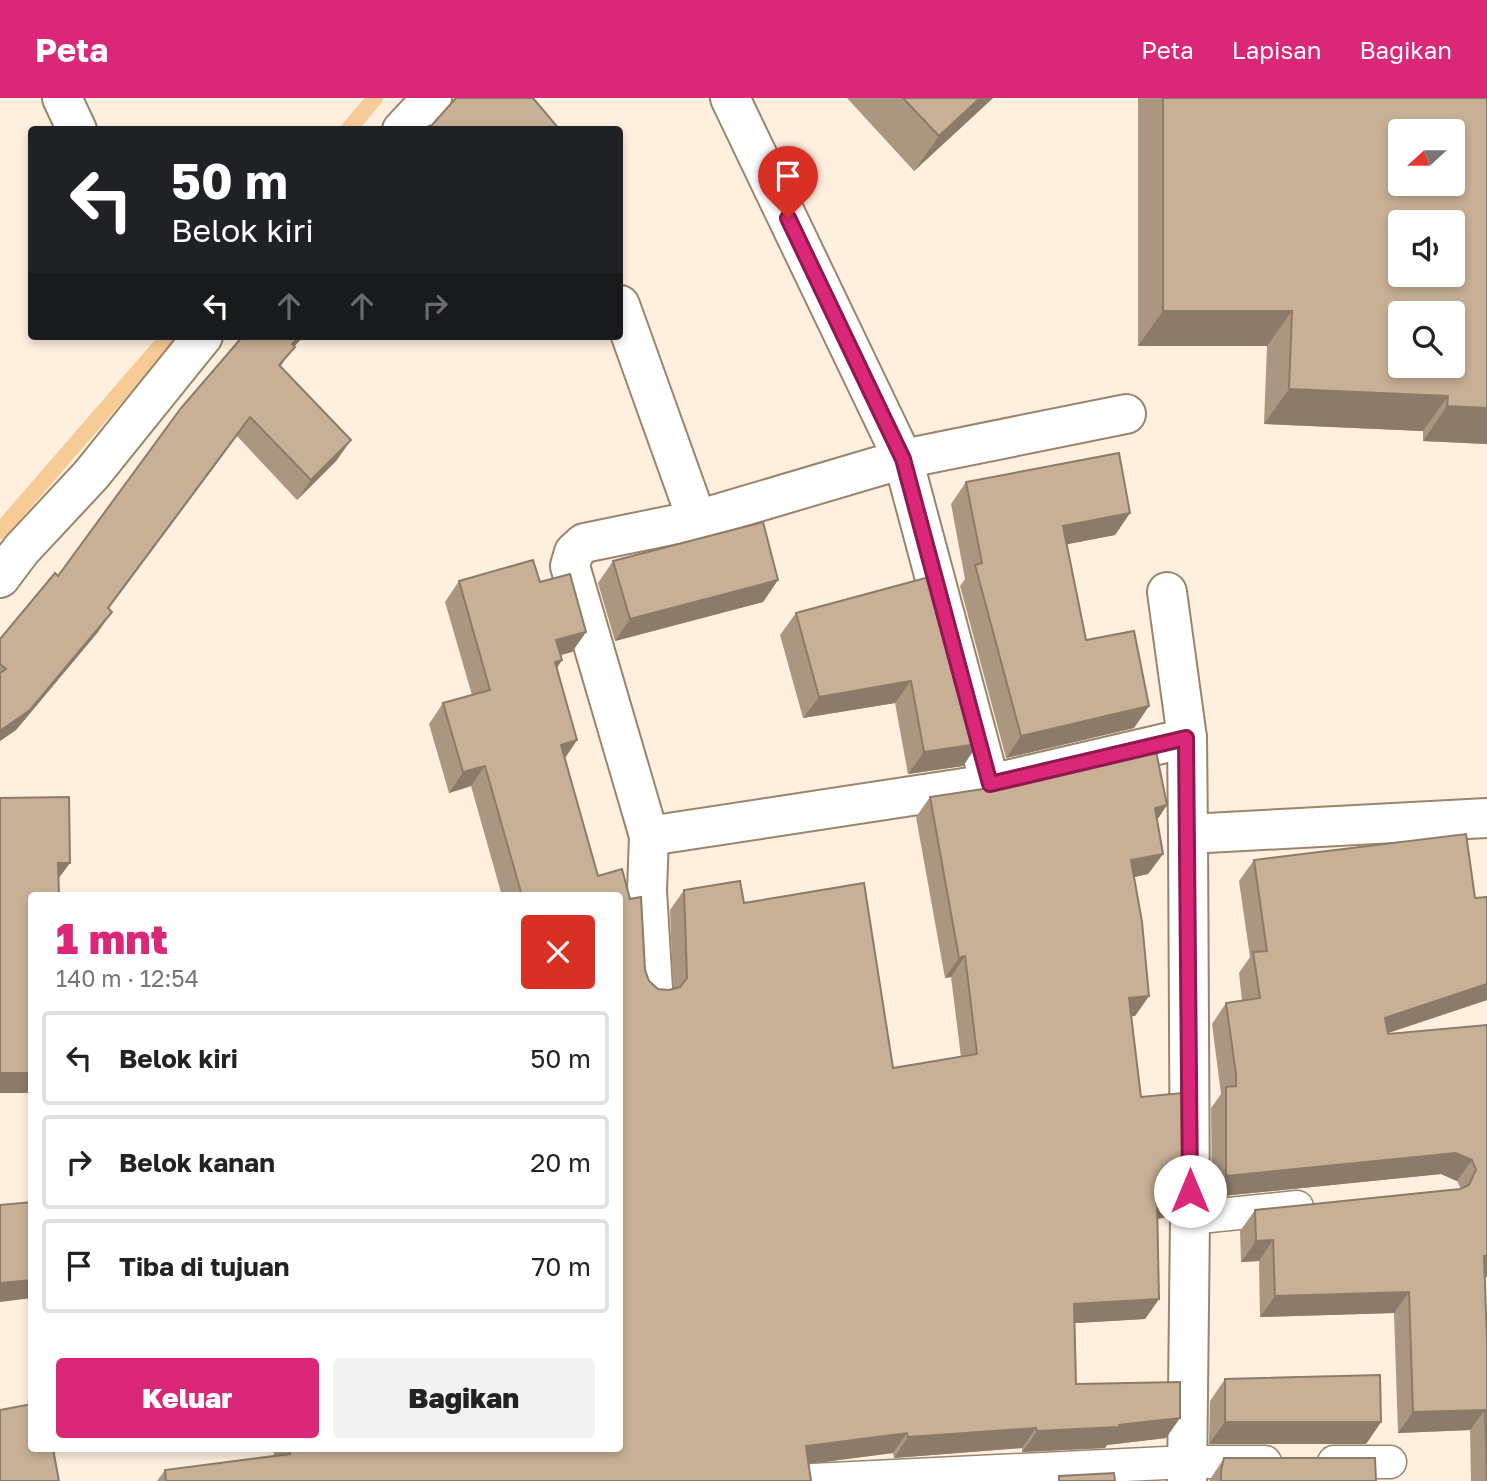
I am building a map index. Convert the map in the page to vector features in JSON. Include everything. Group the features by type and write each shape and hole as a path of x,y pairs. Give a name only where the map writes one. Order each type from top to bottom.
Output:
{"street":[{"path":"62,98 75,126"},
{"path":"406,126 432,98"},
{"path":"730,98 903,459 990,784"},
{"path":"623,313 697,520"},
{"path":"0,578 21,550 90,475 200,340"},
{"path":"653,989 647,891 649,835 570,566 574,552 584,544 697,520 903,459 1126,414"},
{"path":"1167,592 1186,738 1190,1219 1187,1471"},
{"path":"649,835 990,784 1186,738"},
{"path":"1188,834 1487,818"}],"lane":[{"path":"1190,1219 1323,1205"},
{"path":"811,1480 1187,1471 1302,1462 1390,1462"}],"building":[{"path":"456,98 533,98 557,126 429,126"},
{"path":"903,98 980,98 939,136"},
{"path":"1163,98 1487,98 1487,408 1447,406 1448,396 1289,389 1292,311 1163,311"},
{"path":"240,340 296,340 292,344 295,347 279,365 351,440 311,480 250,417 108,608 112,612 30,710 0,731 0,673 6,669 0,664 0,639 55,573 58,576 181,408"},
{"path":"1119,453 1130,513 1063,526 1086,640 1134,631 1149,706 1021,736 975,565 982,563 966,482"},
{"path":"763,522 778,580 630,619 613,561"},
{"path":"533,560 540,582 570,574 586,632 556,640 562,660 555,662 577,740 561,745 598,876 622,869 630,899 641,897 645,970 649,981 658,989 669,990 680,987 687,978 684,890 740,881 744,903 864,883 893,1068 977,1054 965,956 959,958 930,797 1009,785 1156,751 1167,805 1155,808 1163,854 1131,860 1142,922 1149,996 1129,998 1141,1097 1182,1093 1182,1197 1157,1201 1159,1299 1074,1304 1076,1384 1180,1382 1180,1418 1119,1427 1037,1431 1036,1428 908,1437 907,1433 806,1446 811,1481 166,1481 165,1470 290,1452 623,1452 623,892 521,892 485,766 463,772 443,703 490,690 459,581"},
{"path":"933,576 978,744 924,752 911,681 819,697 796,613"},
{"path":"69,797 70,863 58,863 59,892 28,892 28,1073 0,1073 0,798"},
{"path":"1466,834 1475,898 1487,897 1487,984 1385,1018 1388,1034 1487,1025 1487,1256 1484,1256 1487,1481 1485,1410 1413,1412 1409,1292 1275,1296 1273,1240 1256,1241 1255,1210 1460,1189 1469,1185 1476,1170 1472,1160 1456,1153 1226,1176 1226,1087 1236,1086 1236,1074 1226,1003 1260,998 1253,952 1267,951 1254,860"},
{"path":"28,1202 28,1280 0,1283 0,1205"},
{"path":"1380,1375 1381,1422 1225,1422 1225,1379"},
{"path":"28,1405 28,1452 54,1452 59,1481 0,1481 0,1410"},
{"path":"1224,1458 1375,1458 1376,1481 1221,1481"},
{"path":"1114,1473 1115,1481 1059,1481 1059,1476"}],"waterway":[{"path":"351,126 375,98"},
{"path":"0,531 166,340"}],"route":[{"path":"788,218 903,459 990,784 1186,738 1190,1191"}]}
